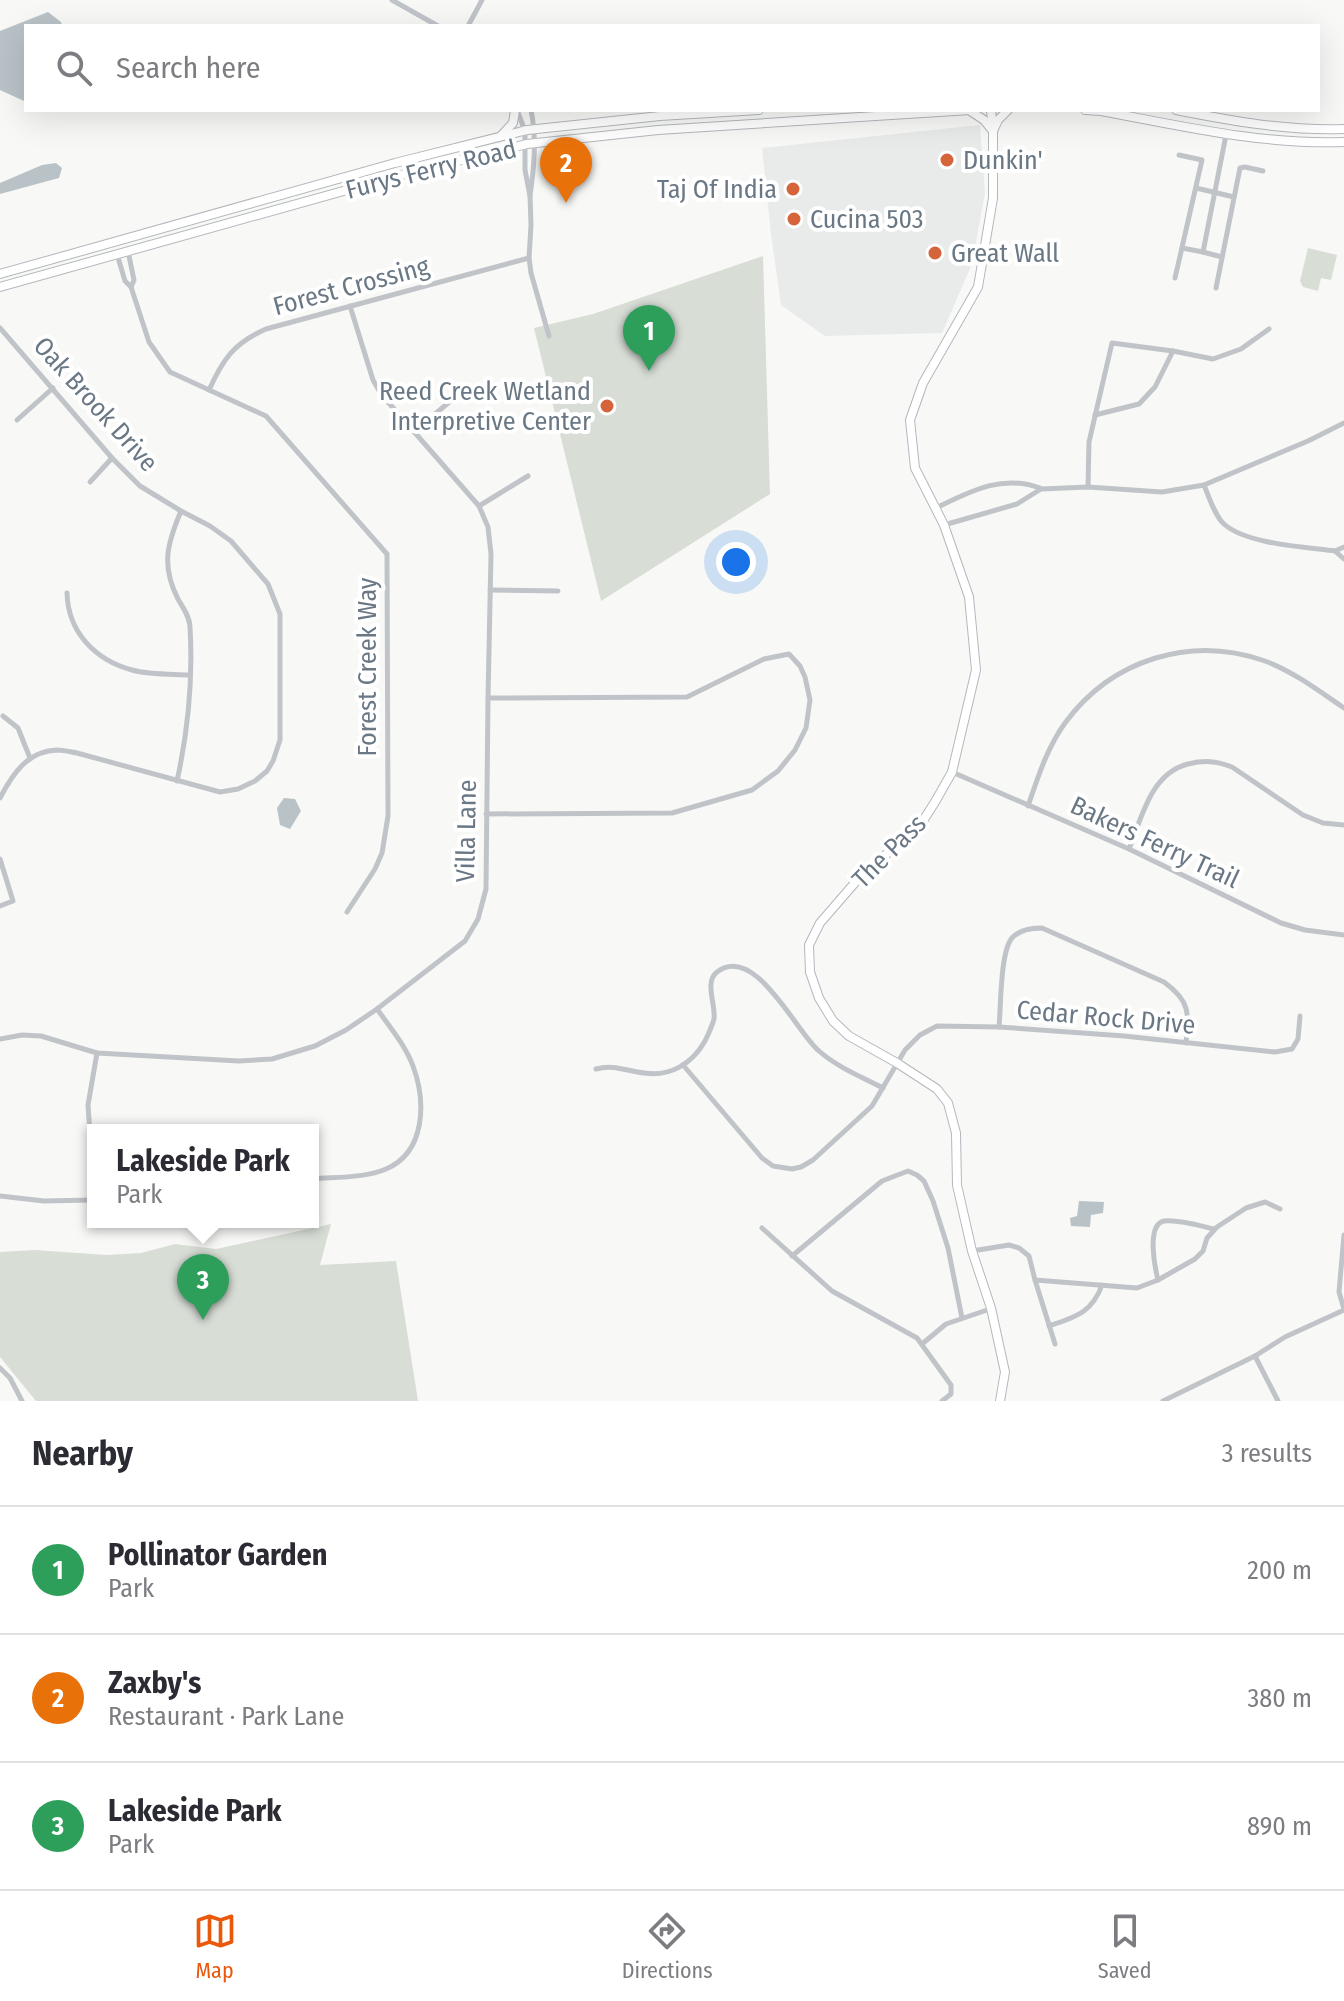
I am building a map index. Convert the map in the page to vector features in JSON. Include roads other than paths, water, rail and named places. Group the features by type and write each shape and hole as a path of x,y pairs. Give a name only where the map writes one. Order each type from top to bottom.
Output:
{"main road":[{"path":"500,137 513,123 516,112"},
{"name":"Furys Ferry Road","path":"0,274 395,163 529,130 726,112"},
{"path":"759,112 759,124"},
{"name":"Furys Ferry Road","path":"0,287 397,176 529,144 658,130 939,112"},
{"path":"972,112 993,131 1006,112"},
{"name":"The Pass","path":"991,112 993,198 978,287 923,383 910,420 915,468 944,525 969,597 976,670 952,772 921,824 859,878 820,923 809,945 810,972 819,998 833,1021 849,1036 937,1089 948,1103 956,1133 957,1185 1005,1372 1000,1401"},
{"path":"1106,112 1226,135 1294,143 1344,142"},
{"path":"1186,112 1299,129 1344,129"}],"street":[{"path":"392,0 434,24"},
{"path":"469,24 482,0"},
{"path":"517,112 529,130"},
{"path":"532,112 534,122 529,130 525,170 530,196 529,258 549,336"},
{"path":"1203,252 1226,135"},
{"path":"1175,278 1202,160 1179,155"},
{"path":"1216,288 1240,168 1263,171"},
{"path":"1196,188 1234,197"},
{"path":"1182,248 1222,257"},
{"name":"Forest Creek Way","path":"128,251 134,280 131,287"},
{"name":"Forest Creek Way","path":"117,254 149,342 170,372 266,416 387,554 388,816 382,853 347,912"},
{"name":"Forest Crossing","path":"209,390 228,354 266,329 529,258"},
{"name":"Villa Lane","path":"0,1039 41,1036 97,1053 204,1060 272,1059 315,1046 377,1009 465,941 478,919 486,889 491,554 488,527 479,506 381,394 373,380 350,306"},
{"name":"Oak Brook Drive","path":"0,328 140,486 231,541 268,584 280,614 280,740 267,771 255,781 238,789 220,792 77,753 58,750 30,758"},
{"path":"1088,487 1089,442 1112,343 1213,359 1241,349 1269,329"},
{"path":"1095,415 1139,404 1155,387 1173,351"},
{"path":"414,432 468,386"},
{"path":"17,420 53,388"},
{"path":"936,508 970,492 1000,483 1020,482 1041,489 1088,487 1162,492 1204,485 1344,423"},
{"path":"90,482 112,458"},
{"path":"479,506 528,476"},
{"path":"1204,485 1222,523 1235,531 1255,539 1335,551 1344,547"},
{"path":"944,525 1017,504 1041,489"},
{"path":"177,781 185,744 190,623 169,578 167,552 181,511"},
{"path":"1335,551 1344,559"},
{"path":"490,590 558,591"},
{"path":"67,593 67,607 78,633 99,655 133,671 189,675"},
{"path":"1028,806 1047,753 1079,706 1105,683 1132,667 1172,652 1216,650 1265,661 1301,679 1344,708"},
{"path":"486,814 672,813 752,790 778,771 795,750 806,728 810,700 800,666 789,654 764,659 687,697 488,698"},
{"path":"0,798 11,777 30,758 18,728 3,716"},
{"path":"1129,849 1150,797 1163,777 1180,766 1204,760 1232,767 1303,815 1323,823 1344,825"},
{"name":"Bakers Ferry Trail","path":"952,772 1129,849 1281,923 1344,935"},
{"path":"0,859 13,901 0,906"},
{"path":"999,1027 1004,953 1012,937 1031,928 1042,928 1164,982 1178,992 1187,1005 1186,1043"},
{"path":"596,1069 605,1066 646,1074 676,1070 683,1065 704,1042 714,1021 711,984 714,976 718,971 738,966 746,968 769,988 819,1052 883,1088"},
{"path":"319,1178 386,1169 409,1151 417,1136 421,1112 415,1073 400,1041 377,1009"},
{"name":"Cedar Rock Drive","path":"683,1065 762,1158 773,1166 792,1169 813,1160 872,1106 897,1063 920,1035 937,1026 1124,1036 1275,1052 1292,1049 1298,1039 1300,1016"},
{"path":"89,1124 88,1105 97,1053"},
{"path":"792,1256 882,1181 908,1171 924,1181 933,1201 948,1248 962,1318"},
{"path":"0,1196 44,1201 87,1200"},
{"path":"1035,1280 1137,1288 1195,1259 1203,1251 1214,1229 1246,1208 1265,1202 1280,1209"},
{"path":"1158,1280 1153,1259 1155,1231 1159,1224 1164,1221 1214,1229"},
{"path":"762,1228 832,1291 912,1335 922,1344 951,1385 951,1394 942,1401"},
{"path":"1163,1401 1344,1309 1339,1292 1344,1235"},
{"path":"972,1251 1009,1245 1029,1256 1055,1344"},
{"path":"1049,1326 1073,1318 1092,1306 1102,1285"},
{"path":"922,1344 946,1324 991,1308"},
{"path":"1255,1356 1278,1401"},
{"path":"0,1368 10,1378 22,1401"}],"place":[{"name":"Dunkin'","path":"947,160"},
{"name":"Taj Of India","path":"793,189"},
{"name":"Zaxby's","path":"566,203"},
{"name":"Cucina 503","path":"794,219"},
{"name":"Great Wall","path":"935,253"},
{"name":"Pollinator Garden","path":"649,371"},
{"name":"Reed Creek Wetland Interpretive Center","path":"607,406"},
{"name":"Lakeside Park","path":"203,1320"}]}
